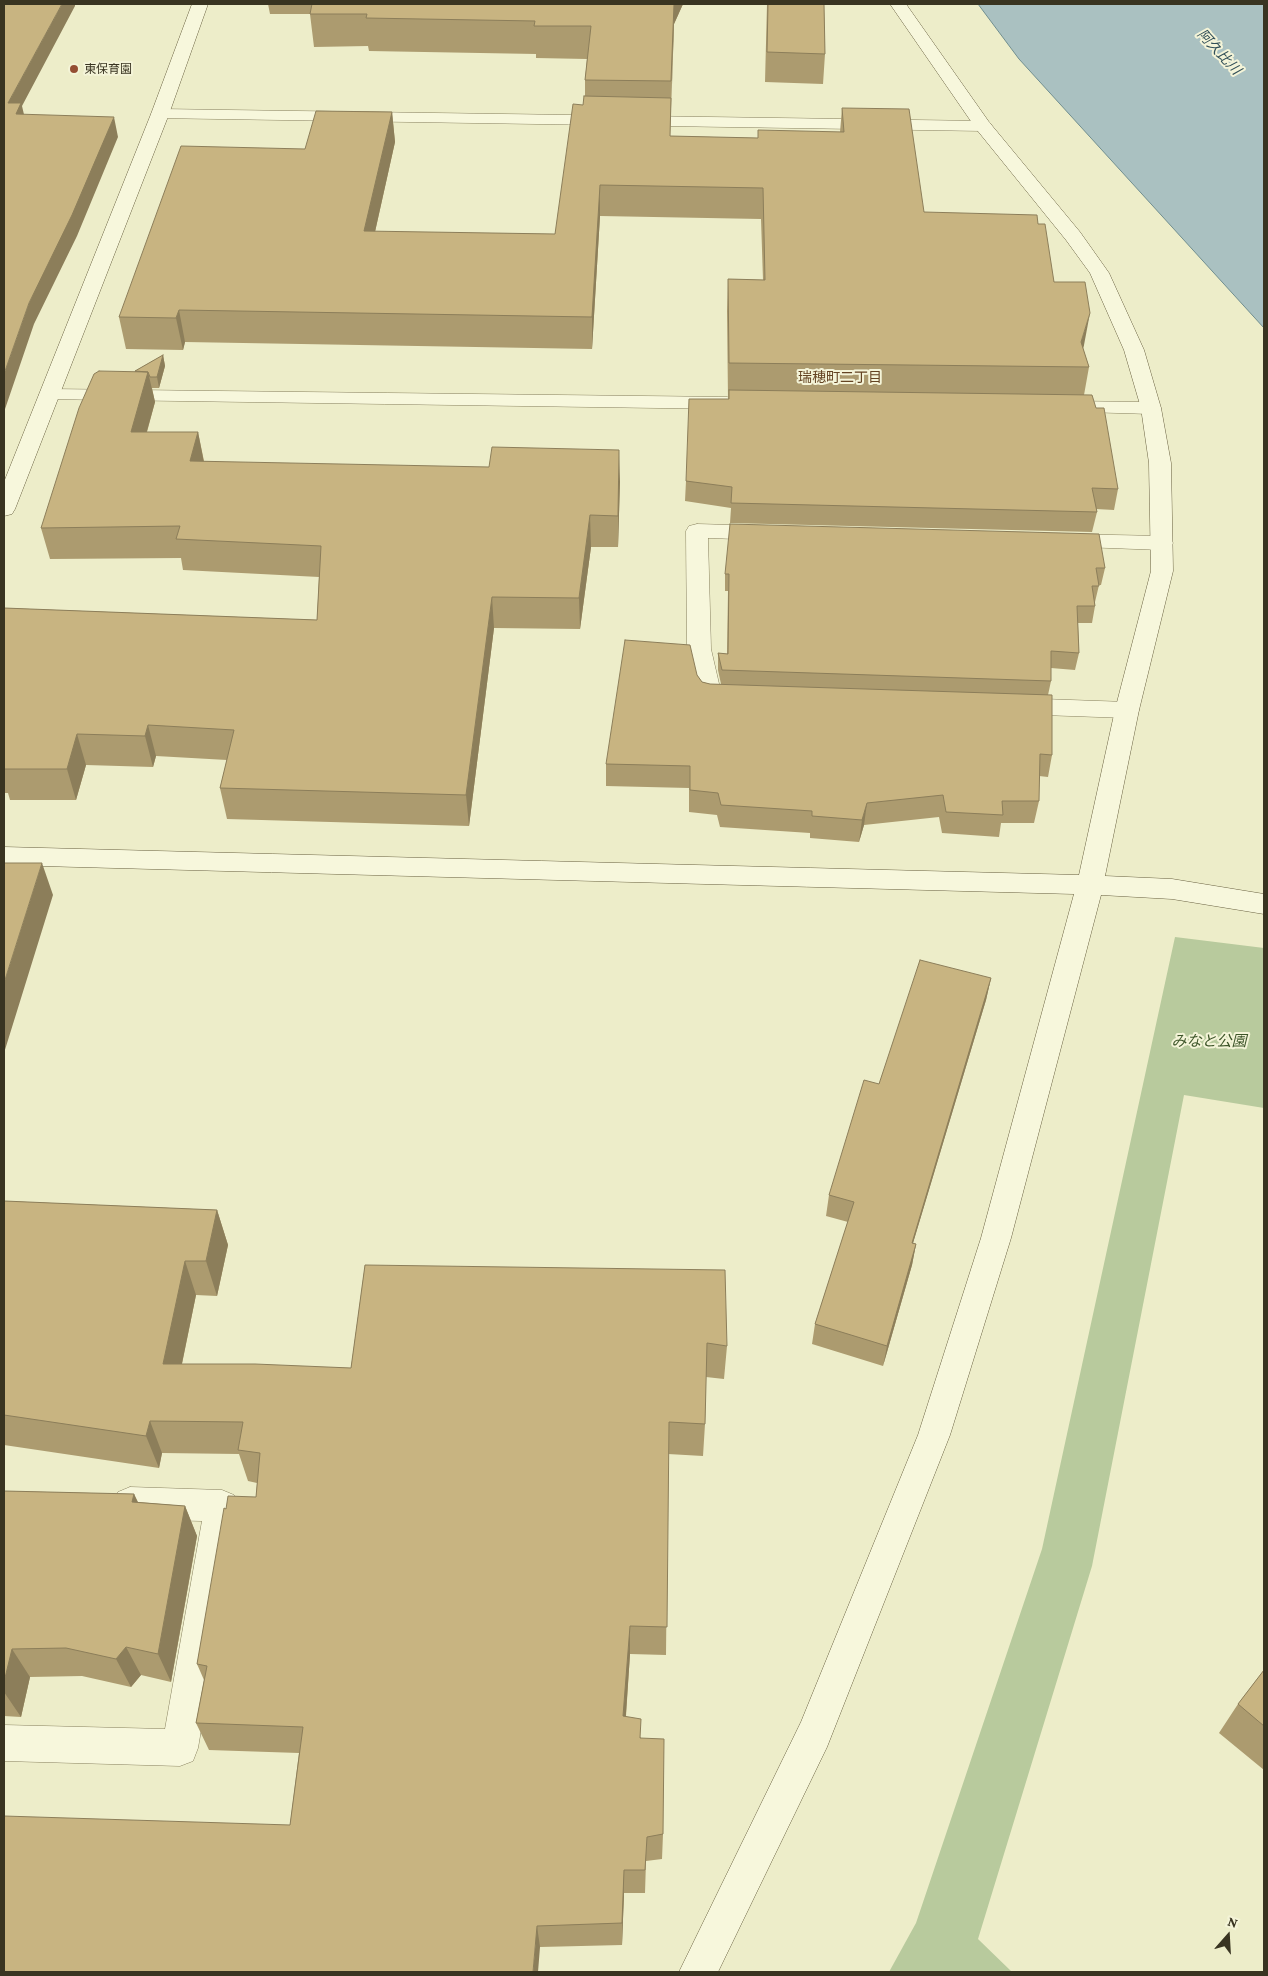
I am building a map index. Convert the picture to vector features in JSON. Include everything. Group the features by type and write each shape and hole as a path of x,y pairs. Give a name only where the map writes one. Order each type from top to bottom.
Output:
{"street":[{"path":"4,509 160,114 200,4"},
{"path":"698,1972 814,1734 934,1435 996,1238 1090,884 1127,710 1162,571 1160,463 1152,408 1134,350 1099,273 1073,236 982,126 898,4"},
{"path":"160,114 982,126"},
{"path":"50,395 744,404"},
{"path":"1042,407 1152,408"},
{"path":"760,698 710,696 699,649 697,531 786,533"},
{"path":"1043,540 1162,543"},
{"path":"988,705 1127,710"},
{"path":"4,856 1090,884 1172,889 1264,904"},
{"path":"4,1744 180,1748 222,1506 103,1502"}],"green space":[{"name":"みなと公園","path":"1175,937 1264,948 1264,1108 1184,1095 1092,1566 978,1939 1012,1972 889,1972 916,1923 1042,1549"}],"water":[{"name":"阿久比川","path":"978,4 1264,4 1264,328 1019,59"}],"building":[{"path":"4,4 62,4 8,103 21,103 16,114 114,117 72,215 29,303 4,374"},
{"path":"312,4 674,4 671,81 585,80 591,26 534,26 535,21 366,18 367,14 310,14"},
{"path":"768,4 824,4 825,54 767,52"},
{"path":"584,96 671,98 670,136 758,138 758,130 844,132 842,108 909,109 924,212 1037,215 1038,224 1045,224 1054,282 1085,282 1090,313 1081,342 1089,367 729,363 728,279 765,280 763,188 600,185 592,317 179,310 176,318 119,317 181,146 305,149 316,111 392,112 364,231 555,234 573,104 583,105"},
{"path":"163,355 157,377 150,377 148,372 135,371"},
{"path":"99,371 148,372 131,432 198,432 190,461 489,467 492,447 619,450 618,516 590,515 579,598 492,597 466,795 220,788 234,730 148,725 145,736 77,734 67,769 4,769 4,608 317,620 321,546 176,539 180,526 41,528 79,408 94,374"},
{"path":"729,390 1092,395 1096,408 1104,408 1118,489 1092,488 1097,512 731,503 732,487 686,481 689,399 729,399"},
{"path":"730,524 1099,534 1105,568 1096,568 1099,586 1092,586 1095,606 1077,606 1079,653 1051,651 1051,681 722,670 718,653 728,654 729,574 725,574"},
{"path":"625,640 690,645 697,675 702,682 710,684 1052,695 1052,755 1040,754 1039,801 1002,801 1003,815 946,812 943,795 867,803 862,820 812,816 812,811 721,805 718,793 690,790 690,766 606,764"},
{"path":"4,863 42,863 4,983"},
{"path":"920,960 991,978 912,1243 916,1244 887,1346 815,1324 854,1202 829,1195 864,1080 879,1084"},
{"path":"4,1201 217,1210 206,1261 185,1261 163,1364 255,1364 351,1368 365,1265 725,1270 727,1346 707,1343 705,1424 669,1422 667,1627 630,1626 623,1716 641,1719 640,1738 664,1739 663,1834 647,1837 645,1870 624,1870 622,1923 537,1926 533,1972 4,1972 4,1816 290,1825 303,1727 196,1723 207,1666 197,1664 224,1508 226,1509 228,1496 256,1497 260,1453 238,1450 243,1422 150,1421 146,1436 4,1415"},
{"path":"4,1491 134,1494 132,1502 185,1506 158,1654 126,1647 116,1659 66,1648 12,1649 4,1682"},
{"path":"1264,1670 1264,1726 1238,1704"}],"place":[{"name":"東保育園","path":"74,69"}],"district":[{"name":"瑞穂町二丁目","path":"840,378"}]}
